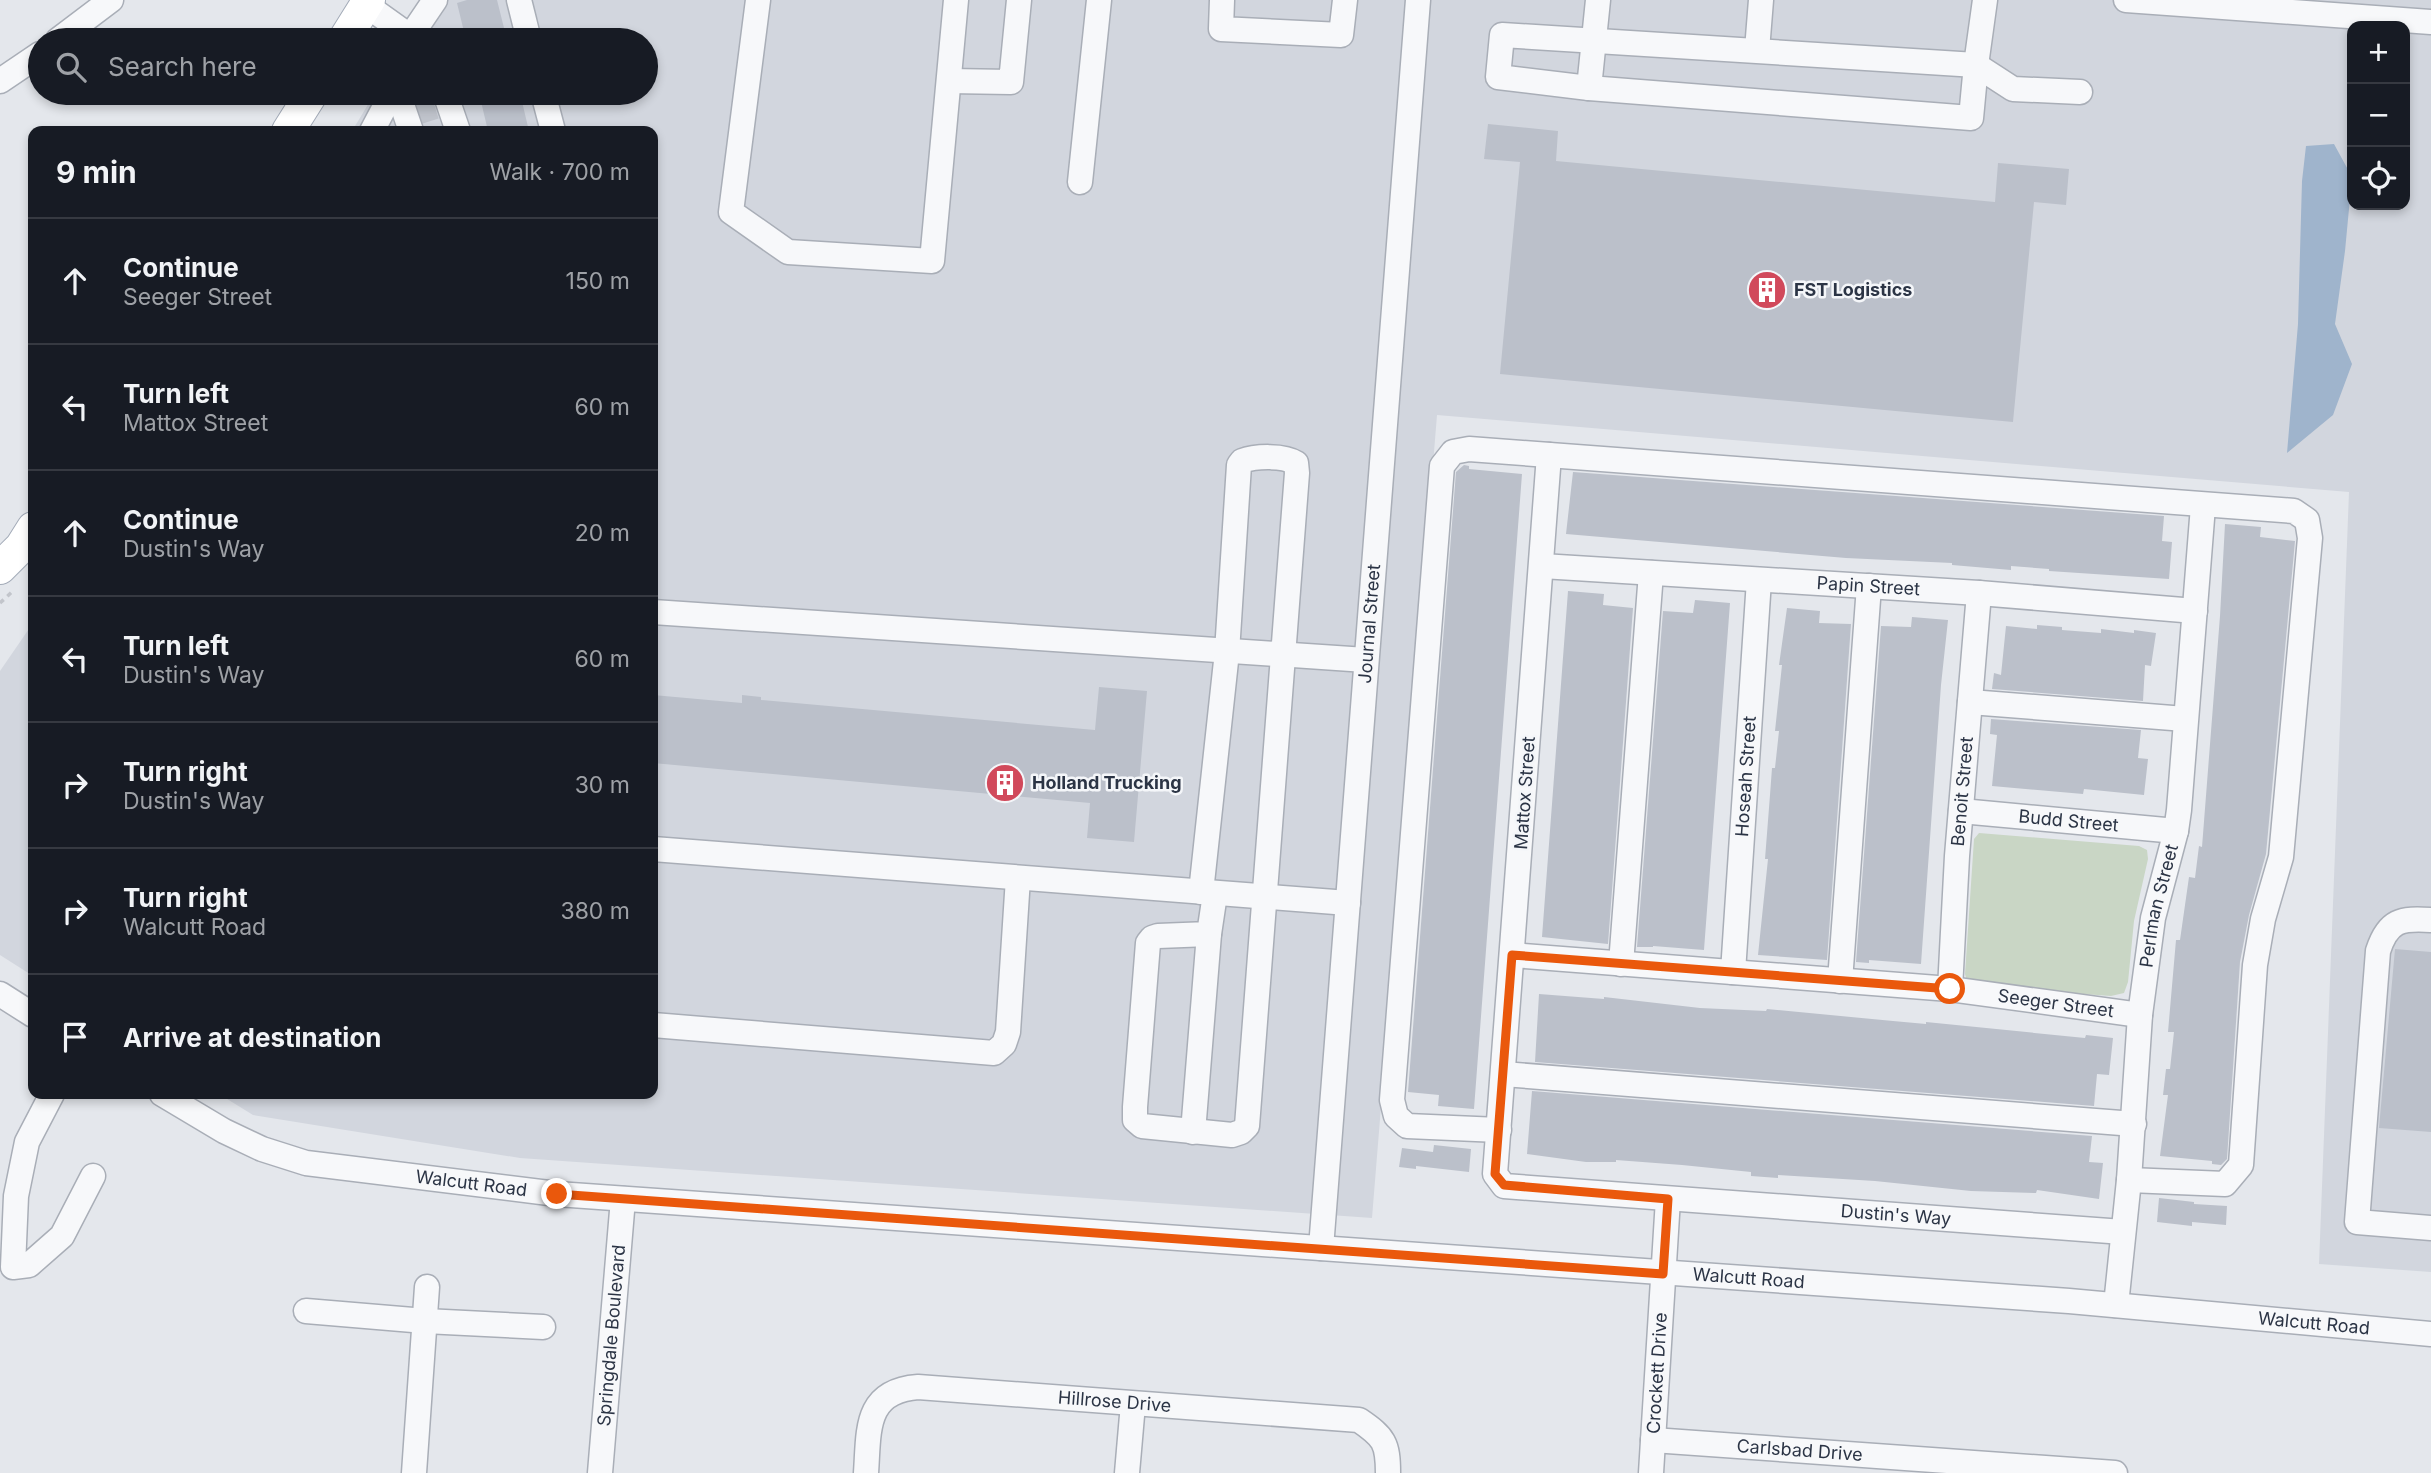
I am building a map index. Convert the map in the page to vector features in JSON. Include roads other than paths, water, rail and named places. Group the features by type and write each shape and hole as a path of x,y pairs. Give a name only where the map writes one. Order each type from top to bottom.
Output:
{"main road":[{"path":"351,28 367,3"},
{"path":"291,126 304,105"},
{"path":"0,568 28,536"}],"street":[{"path":"74,28 111,0"},
{"path":"418,28 435,0"},
{"path":"519,0 526,28"},
{"path":"758,0 731,212 788,252 932,261 956,0"},
{"path":"948,81 1011,82 1019,0"},
{"path":"1080,182 1099,0"},
{"path":"1223,0 1221,29 1341,35 1345,0"},
{"name":"Journal Street","path":"1321,1248 1418,0"},
{"path":"1589,88 1598,0"},
{"path":"1756,50 1761,0"},
{"path":"1985,0 1976,65 1971,118 1589,88 1498,77 1502,35 1976,65 2013,89 2080,92"},
{"path":"2126,0 2358,8 2431,22"},
{"path":"367,3 398,28"},
{"path":"0,81 28,62"},
{"path":"375,126 386,105"},
{"path":"544,105 545,126"},
{"path":"423,108 449,126"},
{"path":"1499,1130 1407,1126 1396,1116 1392,1101 1442,466 1453,452 1469,449 1549,454 2294,512 2307,520 2310,538 2281,857 2263,919 2255,965 2241,1165 2225,1184 2129,1180"},
{"name":"Mattox Street","path":"1499,1130 1549,454"},
{"path":"1193,1132 1209,934 1208,893 1239,465 1250,458 1290,459 1296,463 1297,473 1247,1126 1241,1132 1231,1135 1193,1132 1142,1126 1135,1120 1148,943 1158,936 1209,934"},
{"name":"Perlman Street","path":"2116,1305 2134,1124 2140,1015 2153,918 2176,831 2203,506"},
{"name":"Papin Street","path":"1542,566 1979,593 2195,611"},
{"path":"1621,964 1651,573"},
{"name":"Hoseah Street","path":"1733,972 1759,580"},
{"path":"1840,981 1869,586"},
{"name":"Benoit Street","path":"1950,989 1979,593"},
{"path":"658,612 1366,660"},
{"path":"1970,702 2185,719"},
{"name":"Budd Street","path":"1961,811 2176,831"},
{"path":"658,849 1348,904"},
{"path":"658,1025 994,1053 1004,1044 1008,1032 1018,878"},
{"path":"2431,920 2412,918 2395,923 2383,936 2378,951 2357,1222 2431,1228"},
{"name":"Seeger Street","path":"1512,955 1950,989 2140,1015"},
{"path":"0,994 28,1011"},
{"path":"1503,1074 2134,1124"},
{"path":"49,1099 27,1142 16,1196 13,1267 29,1265 62,1236 93,1176"},
{"name":"Walcutt Road","path":"170,1099 224,1131 262,1149 306,1163 557,1194 2116,1305 2431,1334"},
{"name":"Dustin's Way","path":"1499,1130 1495,1174 1504,1185 2123,1232"},
{"name":"Springdale Boulevard","path":"600,1473 623,1199"},
{"path":"1663,1274 1668,1199"},
{"name":"Crockett Drive","path":"1651,1473 1663,1274"},
{"path":"414,1473 427,1287"},
{"path":"306,1311 544,1327"},
{"name":"Hillrose Drive","path":"866,1473 873,1412 885,1398 900,1388 918,1387 1359,1420 1379,1434 1388,1453 1388,1473"},
{"path":"1127,1473 1133,1404"},
{"name":"Carlsbad Drive","path":"1653,1440 2115,1473"}],"water":[{"path":"2334,144 2347,168 2349,210 2335,324 2352,364 2333,415 2287,453 2298,324 2302,181 2306,146"}],"tunnel":[{"path":"416,113 435,107"}],"place":[{"name":"FST Logistics","path":"1767,290"},
{"name":"Holland Trucking","path":"1005,783"}]}
